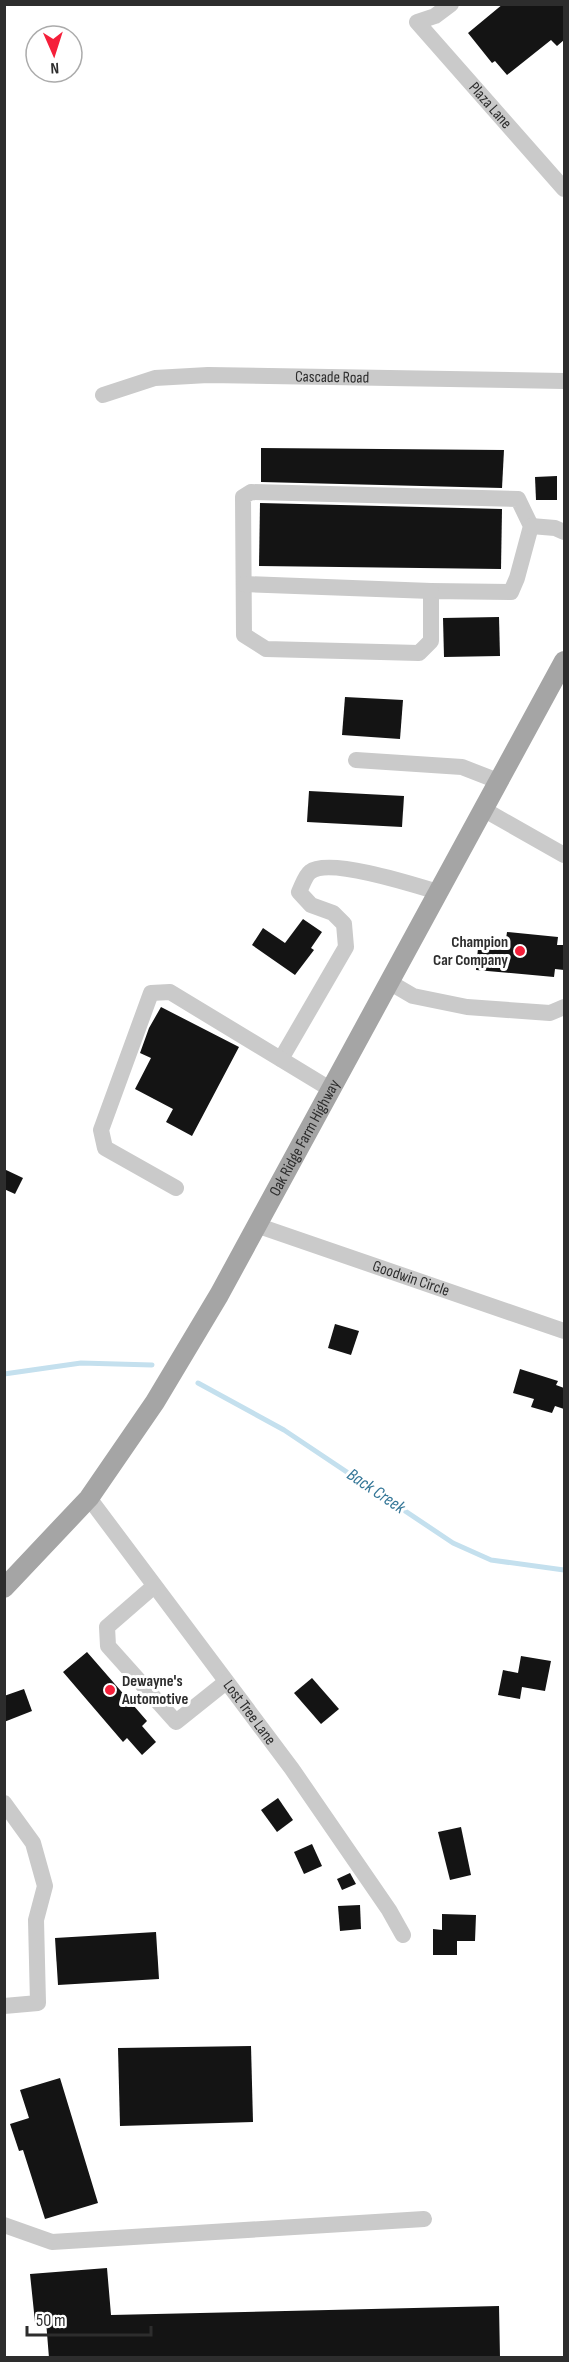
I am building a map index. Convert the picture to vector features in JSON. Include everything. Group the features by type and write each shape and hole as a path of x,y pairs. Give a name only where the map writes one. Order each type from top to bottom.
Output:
{"main road":[{"name":"Oak Ridge Farm Highway","path":"4,1588 88,1498 161,1393 219,1295 564,661"}],"street":[{"name":"Plaza Lane","path":"451,4 435,16 417,22 564,189"},
{"name":"Cascade Road","path":"103,395 155,378 208,375 564,381"},
{"path":"244,585 510,592 517,578 531,526 518,499 251,492 243,497 244,635 266,649 419,653 430,641 431,591"},
{"path":"531,526 555,528 564,532"},
{"path":"356,760 462,767 498,781"},
{"path":"483,809 564,855"},
{"path":"281,1059 346,946 344,924 333,913 310,905 299,892 310,872 323,866 364,872 438,892"},
{"path":"388,982 413,996 468,1007 550,1013 564,1007"},
{"path":"176,1188 105,1148 101,1130 151,993 170,992 330,1089"},
{"name":"Goodwin Circle","path":"256,1225 564,1331"},
{"name":"Lost Tree Lane","path":"88,1498 292,1769 389,1910 403,1935"},
{"path":"153,1587 107,1627 108,1646 176,1722 226,1682"},
{"path":"4,1803 33,1843 45,1886 36,1920 38,2003 4,2006"},
{"path":"4,2225 52,2242 424,2219"}],"building":[{"path":"503,4 564,4 564,40 557,46 551,40 507,75 495,61 492,63 468,33"},
{"path":"261,448 504,450 502,488 261,482"},
{"path":"557,476 557,500 536,500 535,477"},
{"path":"260,503 502,509 501,569 259,566"},
{"path":"499,617 500,656 444,657 443,618"},
{"path":"345,697 403,700 400,739 342,735"},
{"path":"309,791 404,796 402,827 307,822"},
{"path":"303,919 322,932 311,948 314,950 295,975 252,945 263,928 285,943"},
{"path":"507,932 558,937 557,945 564,945 564,970 555,969 554,977 476,970 479,937 506,939"},
{"path":"161,1007 239,1047 192,1136 166,1122 173,1109 135,1089 151,1058 140,1053 149,1028"},
{"path":"4,1169 23,1178 15,1194 4,1189"},
{"path":"335,1324 359,1331 351,1355 328,1348"},
{"path":"520,1369 558,1381 556,1385 564,1388 564,1409 555,1406 552,1413 531,1407 534,1399 513,1393"},
{"path":"87,1652 147,1721 142,1726 156,1742 142,1755 127,1738 123,1742 63,1672"},
{"path":"521,1656 551,1661 545,1691 522,1687 520,1699 498,1695 503,1670 518,1673"},
{"path":"312,1678 339,1709 321,1724 294,1693"},
{"path":"24,1689 32,1711 4,1722 4,1696"},
{"path":"278,1798 293,1820 277,1832 261,1810"},
{"path":"461,1827 471,1875 450,1880 438,1832"},
{"path":"312,1844 322,1866 304,1874 294,1852"},
{"path":"350,1873 356,1884 342,1890 337,1879"},
{"path":"360,1905 361,1929 340,1931 338,1906"},
{"path":"442,1914 476,1915 475,1941 457,1941 457,1955 433,1955 433,1929 442,1930"},
{"path":"156,1932 159,1979 58,1985 55,1938"},
{"path":"251,2046 253,2122 120,2126 118,2048"},
{"path":"60,2078 98,2203 45,2219 23,2150 19,2151 10,2124 29,2118 20,2090"},
{"path":"107,2268 111,2315 499,2306 500,2358 49,2358 46,2321 35,2322 30,2274"}],"waterway":[{"name":"Back Creek","path":"4,1374 81,1363 152,1365"},
{"name":"Back Creek","path":"198,1383 284,1430 453,1543 491,1560 564,1570"}],"place":[{"name":"Champion Car Company","path":"520,951"},
{"name":"Dewayne's Automotive","path":"110,1690"}]}
